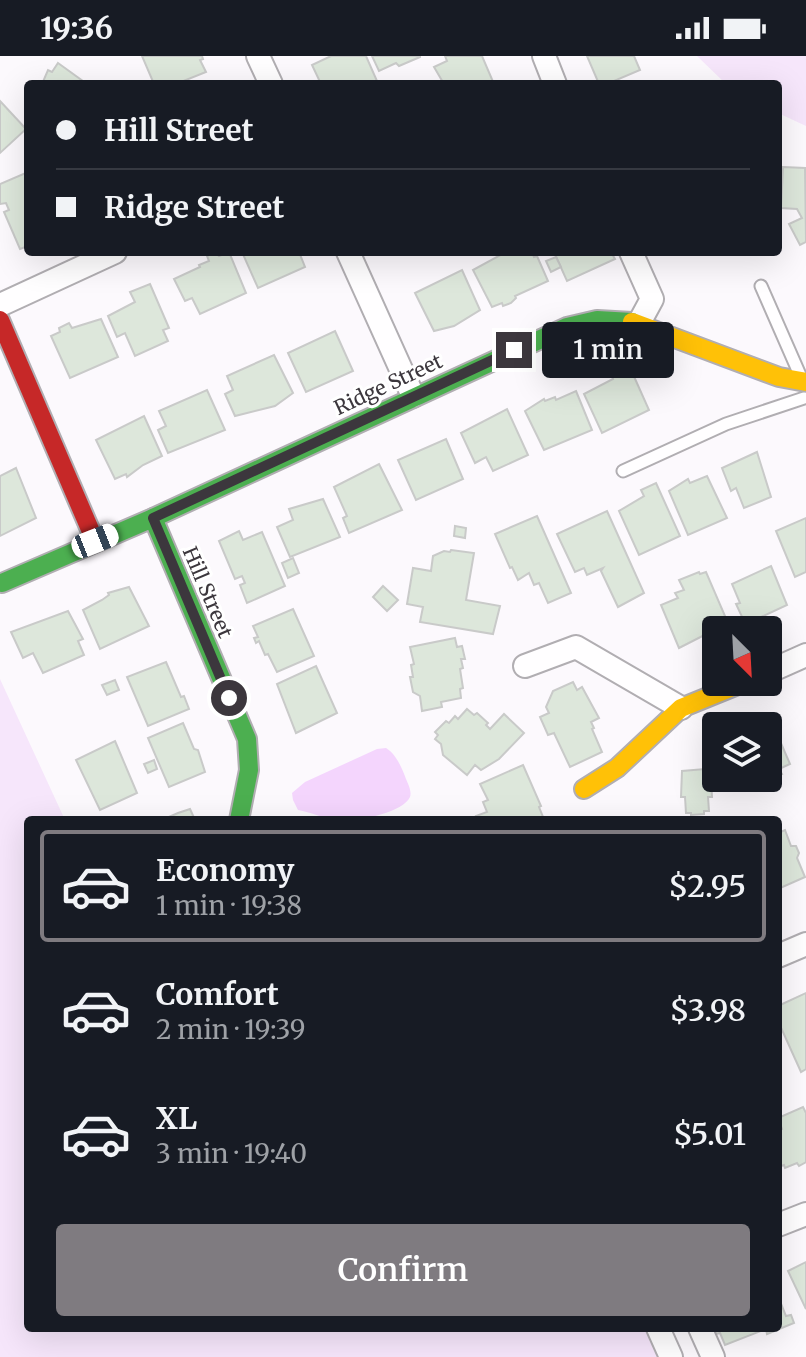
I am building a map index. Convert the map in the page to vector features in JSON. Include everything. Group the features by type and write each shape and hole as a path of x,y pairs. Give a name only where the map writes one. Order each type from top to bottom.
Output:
{"street":[{"path":"258,56 269,80"},
{"path":"544,56 552,80"},
{"path":"0,305 106,256"},
{"path":"350,256 413,396"},
{"path":"633,256 652,299 639,323"},
{"path":"0,320 95,541"},
{"name":"Ridge Street","path":"2,583 153,518 567,327 597,320 639,323 779,377 805,391"},
{"name":"Hill Street","path":"153,518 247,739 249,779 240,816"},
{"path":"525,666 576,647 681,708"},
{"path":"782,666 806,655"},
{"path":"584,789 617,768 681,708 711,696"},
{"path":"782,954 806,944"},
{"path":"782,1223 806,1214"},
{"path":"660,1332 671,1357"},
{"path":"702,1332 713,1357"}],"lane":[{"path":"623,471 805,391 761,286"}],"shaded area":[{"path":"697,56 806,56 806,126 782,115 782,80 722,80"},
{"path":"0,679 63,816 24,816 24,1332 647,1332 657,1357 0,1357"},
{"path":"386,748 398,762 410,788 410,797 405,803 376,816 320,816 298,810 292,793 305,782 377,749"}],"building":[{"path":"142,56 202,56 200,60 206,72 186,80 152,80"},
{"path":"331,56 366,56 377,80 319,80 312,65"},
{"path":"372,56 420,56 420,57 379,71"},
{"path":"445,56 482,56 492,80 442,80 434,67 447,61"},
{"path":"587,56 634,56 640,70 616,80 597,80"},
{"path":"58,63 81,80 44,80 48,70 52,72"},
{"path":"0,101 24,127 24,131 0,153"},
{"path":"783,167 805,168 806,242 800,245 789,224 802,218 797,209 782,208"},
{"path":"24,174 24,248 20,249 4,212 9,210 6,203 0,204 0,184"},
{"path":"207,256 231,256 246,293 200,314 192,298 185,301 174,279 209,261"},
{"path":"244,256 301,256 305,267 258,288"},
{"path":"499,256 537,256 548,281 515,296 511,303 492,307 473,270"},
{"path":"556,256 613,256 615,259 567,281"},
{"path":"556,257 561,267 551,272 546,261"},
{"path":"462,270 480,310 454,326 434,331 415,293"},
{"path":"150,284 169,328 163,330 168,341 135,356 125,333 117,337 108,316 135,302 130,292"},
{"path":"101,319 118,357 70,378 51,336 69,323 72,328"},
{"path":"335,331 353,371 306,392 288,353"},
{"path":"274,355 293,393 275,406 235,416 225,394 233,390 227,376"},
{"path":"632,372 649,410 602,433 584,394 613,379 612,376"},
{"path":"207,390 225,430 168,453 158,430 166,426 159,411"},
{"path":"576,391 592,430 544,450 525,411 544,399 555,397 556,400"},
{"path":"507,409 528,455 493,471 486,457 475,463 461,433"},
{"path":"144,416 162,456 127,477 126,474 115,479 96,440"},
{"path":"446,439 463,479 416,500 398,460"},
{"path":"757,452 771,497 744,508 736,488 731,491 722,468"},
{"path":"379,464 402,510 349,533 343,518 347,516 334,487"},
{"path":"16,468 36,518 0,536 0,476"},
{"path":"707,476 727,518 688,535 669,491 688,479 690,483"},
{"path":"656,483 680,536 639,555 619,511 644,496 641,490"},
{"path":"323,499 340,537 290,557 277,527 293,520 289,509"},
{"path":"607,511 644,593 618,607 601,571 603,568 587,575 584,568 575,572 557,534"},
{"path":"537,516 571,593 548,603 539,583 534,585 529,573 518,580 495,534"},
{"path":"806,518 806,572 795,577 776,531"},
{"path":"455,526 466,528 465,538 454,536"},
{"path":"239,531 243,540 262,532 285,586 247,603 240,585 245,583 242,576 235,579 219,541"},
{"path":"451,550 474,553 466,600 500,606 493,634 420,622 423,607 407,604 413,568 431,571 433,556"},
{"path":"293,558 299,573 288,578 282,563"},
{"path":"771,566 787,605 763,616 742,616 732,584"},
{"path":"706,572 725,616 702,616 702,636 679,648 661,605 678,598 675,593 684,590 679,580"},
{"path":"383,586 398,600 387,611 373,597"},
{"path":"129,587 149,626 100,649 83,610 102,600 108,593"},
{"path":"293,609 314,656 277,672 259,641 256,643 254,638 258,637 253,626"},
{"path":"68,611 83,639 78,641 84,655 43,673 33,653 23,658 11,632"},
{"path":"455,638 457,647 462,646 465,659 461,659 461,698 441,702 442,707 422,711 420,696 413,692 410,677 413,677 411,665 414,664 410,647"},
{"path":"166,662 189,709 148,726 127,677"},
{"path":"316,666 337,713 296,733 277,684"},
{"path":"115,680 119,690 107,695 102,685"},
{"path":"573,682 577,690 582,687 599,718 591,722 602,752 570,767 554,733 548,735 540,717 549,713 546,707 553,691"},
{"path":"467,709 474,715 477,713 490,729 504,714 524,733 499,759 481,770 475,765 467,775 443,755 435,732 446,721 449,723 455,716 458,719"},
{"path":"183,723 194,749 198,750 205,772 169,787 148,738"},
{"path":"115,741 137,793 100,810 76,760"},
{"path":"782,746 790,764 782,768"},
{"path":"154,760 157,769 148,773 144,764"},
{"path":"523,765 543,816 476,816 487,812 483,802 488,800 480,784"},
{"path":"702,769 702,792 712,792 712,797 708,797 709,811 704,811 704,814 686,813 685,797 681,797 682,771"},
{"path":"190,809 193,816 171,816"},
{"path":"785,830 791,846 796,846 805,877 782,887 782,831"},
{"path":"806,993 806,1069 801,1072 782,1030 782,1004"},
{"path":"803,1107 806,1113 806,1162 799,1166 797,1163 785,1168 782,1166 782,1116"},
{"path":"806,1262 806,1309 788,1271"},
{"path":"782,1306 786,1316 791,1315 794,1323 782,1328"},
{"path":"715,1332 758,1332 725,1345 720,1333"}],"traffic: fast":[{"path":"2,583 153,518 567,327 597,320 632,322"},
{"path":"153,518 247,739 249,770 240,816"}],"traffic: slow":[{"path":"632,322 779,377 806,382"},
{"path":"584,789 617,768 681,708 711,696"}],"traffic: jam":[{"path":"0,320 95,541"}],"route":[{"path":"229,698 153,518 514,350"}]}
